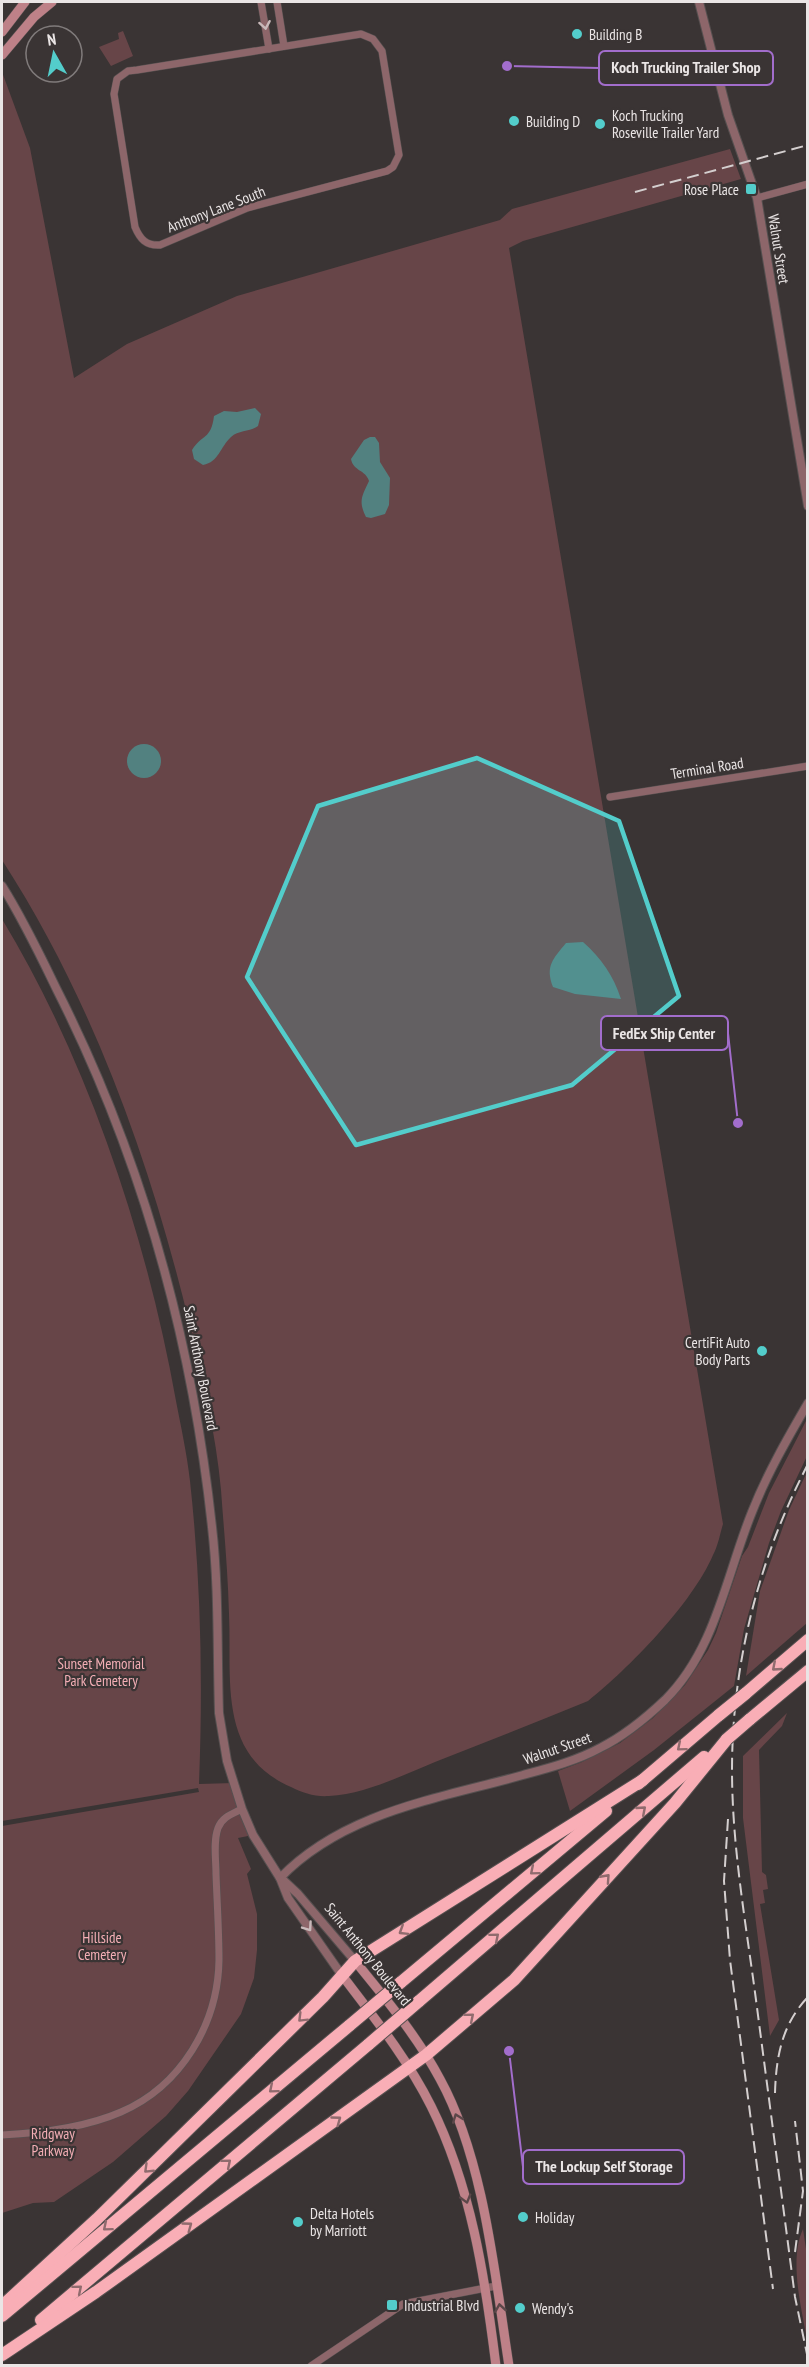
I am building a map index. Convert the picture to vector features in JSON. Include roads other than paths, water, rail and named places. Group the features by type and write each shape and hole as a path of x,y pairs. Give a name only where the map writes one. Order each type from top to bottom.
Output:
{"highway":[{"path":"2,2316 807,1640"},
{"path":"2,2354 807,1671"},
{"path":"2,2354 96,2292 426,2055 514,1980 675,1803 727,1739"},
{"path":"2,2306 97,2219 323,1997 341,1974 355,1961 643,1780"}],"main road":[{"path":"2,32 25,2"},
{"path":"2,55 34,17 52,2"},
{"name":"Saint Anthony Boulevard","path":"355,1961 406,2024 426,2055 441,2080 463,2134 484,2214 509,2366"},
{"name":"Saint Anthony Boulevard","path":"341,1974 408,2068 430,2105 446,2140 458,2172 474,2230 495,2366"}],"street":[{"path":"261,2 269,49"},
{"path":"277,2 284,46"},
{"name":"Walnut Street","path":"699,2 728,116 757,198 807,506"},
{"name":"Anthony Lane South","path":"361,34 373,39 382,51 399,155 393,167 387,171 247,208 160,245 145,243 138,235 134,218 114,94 117,79 128,71 269,49 361,34"},
{"path":"757,198 807,184"},
{"name":"Terminal Road","path":"610,797 807,766"},
{"name":"Saint Anthony Boulevard","path":"2,886 73,1020 101,1084 125,1143 171,1291 194,1399 212,1528 219,1713 222,1737 242,1809 253,1835 280,1878 288,1898 341,1974"},
{"name":"Walnut Street","path":"280,1878 300,1857 339,1833 383,1813 556,1766 599,1749 640,1722 666,1698 687,1672 705,1644 752,1512 807,1403"},
{"path":"2,2134 59,2129 116,2114 147,2097 166,2083 185,2061 201,2038 211,2012 215,1992 219,1962 216,1862 218,1829 227,1817 242,1809"},
{"name":"Saint Anthony Boulevard","path":"280,1878 298,1894 355,1961"},
{"path":"311,2366 403,2304 496,2286"}],"water":[{"path":"255,408 261,414 258,426 231,437 213,461 203,465 194,459 192,450 211,429 214,416 224,411 237,412"},
{"path":"375,437 379,443 380,462 390,478 389,505 385,514 371,518 366,517 362,503 369,481 354,466 351,459 364,440"},
{"path":"144,744 156,749 161,761 156,773 144,778 132,773 127,761 132,749"},
{"path":"583,942 606,968 621,999 575,994 553,987 550,968 554,958 566,943"}],"railway":[{"path":"635,192 808,145"},
{"path":"808,1464 775,1536 752,1612 737,1690 732,1770 734,1828 740,1885 795,2297 808,2359"},
{"path":"728,1819 724,1881 730,1960 773,2289"},
{"path":"775,2093 779,2054 786,2030 799,2007 808,1997"},
{"path":"795,2121 803,2191 795,2252"}],"place":[{"name":"Building B","path":"577,34"},
{"name":"Koch Trucking Trailer Shop","path":"507,66"},
{"name":"Building D","path":"514,121"},
{"name":"Koch Trucking Roseville Trailer Yard","path":"600,124"},
{"name":"Rose Place","path":"751,189"},
{"name":"FedEx Ship Center","path":"738,1123"},
{"name":"CertiFit Auto Body Parts","path":"762,1351"},
{"name":"The Lockup Self Storage","path":"509,2051"},
{"name":"Holiday","path":"523,2217"},
{"name":"Delta Hotels by Marriott","path":"298,2222"},
{"name":"Industrial Blvd","path":"392,2305"},
{"name":"Wendy's","path":"520,2308"}],"park label":[{"name":"Sunset Memorial Park Cemetery","path":"101,1672"},
{"name":"Hillside Cemetery","path":"102,1946"},
{"name":"Ridgway Parkway","path":"53,2142"}]}
